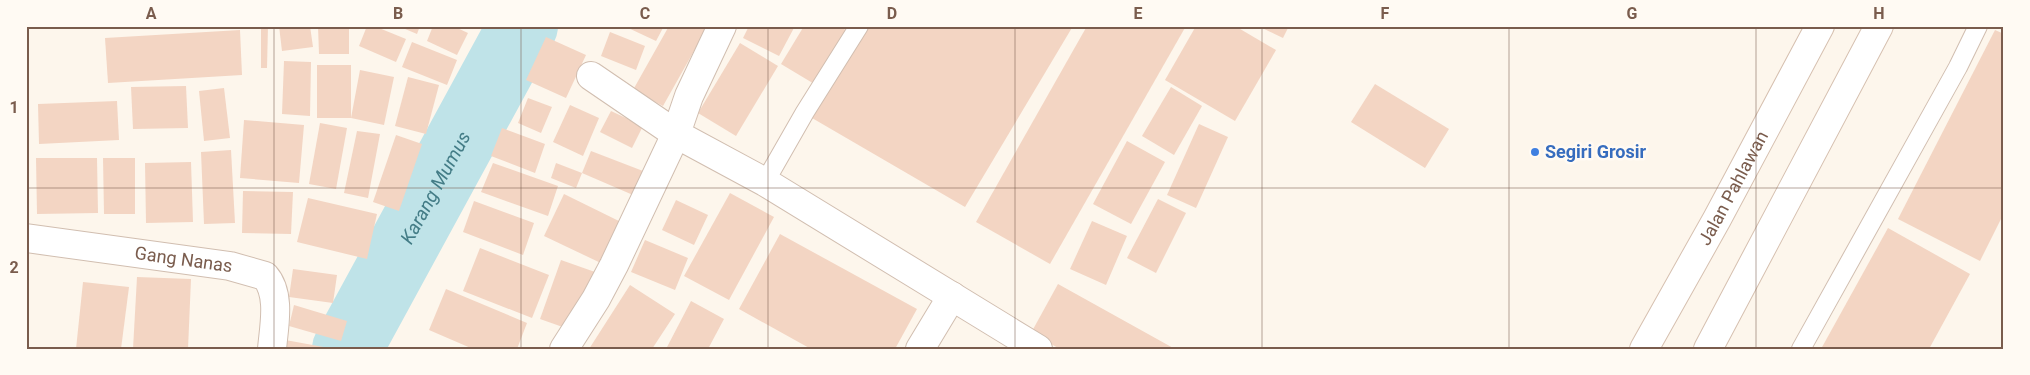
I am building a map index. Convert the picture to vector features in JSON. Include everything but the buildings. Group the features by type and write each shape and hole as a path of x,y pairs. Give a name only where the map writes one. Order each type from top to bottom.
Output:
{"street":[{"path":"564,349 605,282 676,134 689,96 722,26"},
{"name":"Jalan Pahlawan","path":"1644,349 1820,26"},
{"path":"1708,349 1879,26"},
{"path":"591,76 676,134 765,182 1038,349"},
{"name":"Gang Nanas","path":"26,238 230,266 265,276 273,288 275,306 272,349"},
{"path":"920,349 952,296"}],"lane":[{"path":"765,182 805,112 859,26"},
{"path":"1801,349 1958,67 1978,26"}],"waterway":[{"name":"Karang Mumus","path":"347,349 523,26"}],"place":[{"name":"Segiri Grosir","path":"1535,152"}]}
